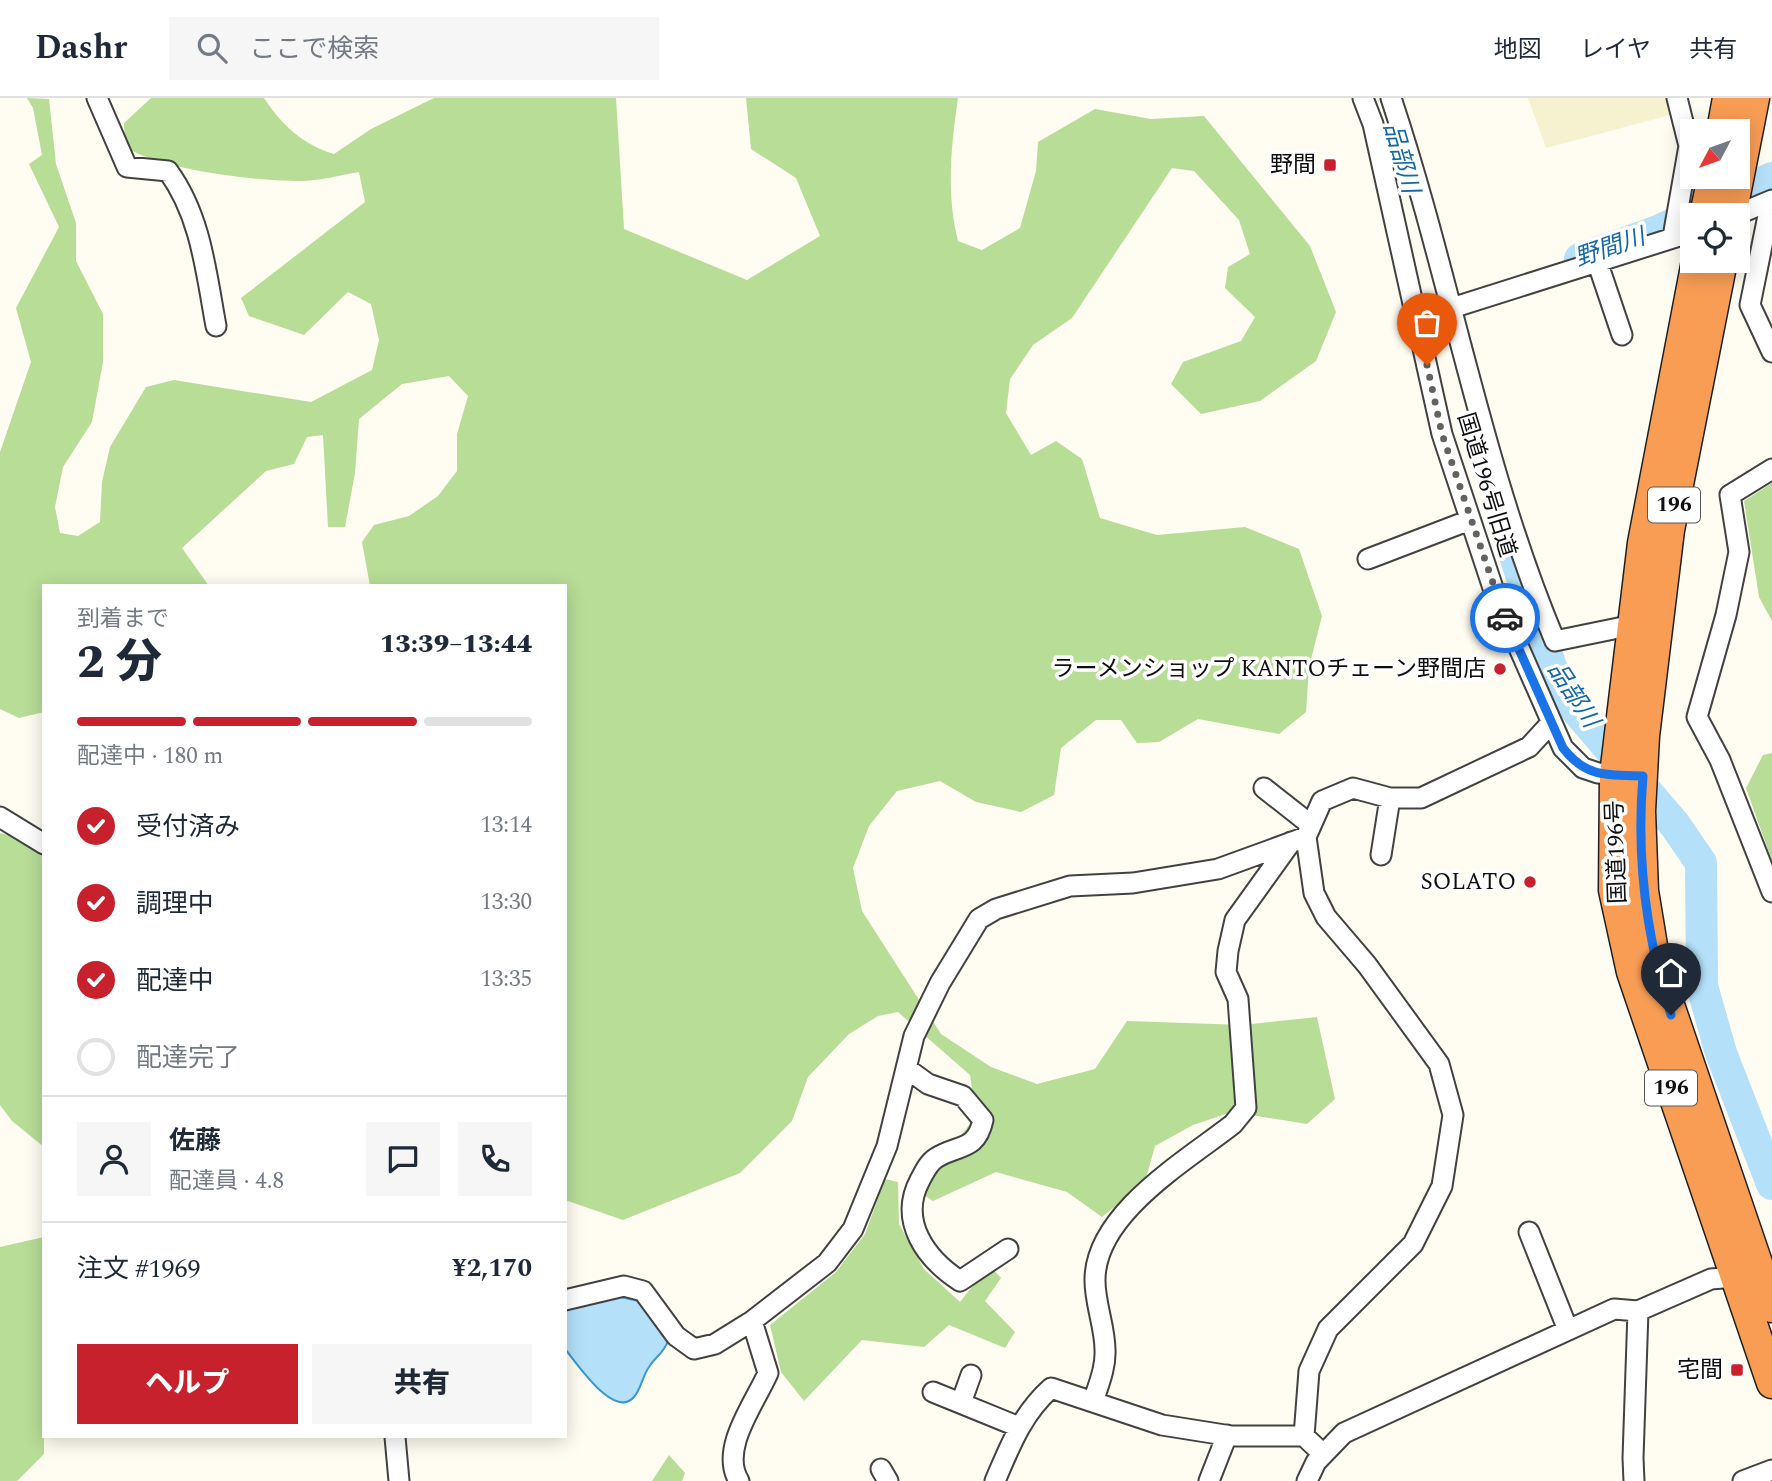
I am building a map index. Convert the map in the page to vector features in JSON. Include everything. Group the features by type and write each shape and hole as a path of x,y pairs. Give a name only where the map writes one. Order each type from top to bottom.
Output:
{"highway":[{"path":"1724,119 1728,98"},
{"path":"1723,202 1754,98"},
{"name":"国道196号","path":"1695,273 1643,543 1620,730 1625,772 1640,811 1643,891 1655,964 1756,1277 1772,1383"},
{"name":"国道196号","path":"1720,273 1625,772 1614,890 1632,972 1756,1277 1772,1307"}],"street":[{"path":"97,98 127,167 168,171 184,193 200,238 216,326"},
{"name":"国道196号旧道","path":"1363,98 1373,124 1442,434 1494,591 1551,723 1572,760 1583,768 1625,772"},
{"path":"1391,98 1435,241 1450,311 1511,523 1555,640 1633,625"},
{"path":"1673,237 1689,146 1677,98"},
{"path":"1723,202 1772,201 1750,305 1772,352"},
{"path":"1417,319 1450,311 1680,235"},
{"path":"1597,261 1622,335"},
{"path":"1772,469 1730,495 1739,552 1726,615 1697,718 1720,760 1772,892"},
{"path":"1368,559 1470,520"},
{"path":"1093,1402 1105,1350 1095,1284 1095,1264 1106,1237 1134,1203 1233,1124 1246,1108 1238,999 1226,972 1235,920 1303,834 1322,801 1353,788 1390,798 1421,798 1529,747 1551,723"},
{"path":"1264,788 1303,834 1314,893 1326,917 1367,965 1439,1064 1453,1115 1442,1185 1413,1244 1328,1329 1308,1371 1304,1436"},
{"path":"1381,855 1390,798"},
{"path":"0,817 42,843"},
{"path":"567,1300 624,1286 643,1291 676,1336 694,1349 715,1344 752,1321 827,1263 853,1229 887,1146 914,1036 940,983 979,919 996,909 1070,886 1133,883 1218,869 1303,834"},
{"path":"906,1068 928,1084 963,1096 984,1119 981,1133 958,1151 936,1158 917,1185 911,1222 922,1243 946,1272 960,1281 1008,1249"},
{"path":"1529,1232 1568,1330"},
{"path":"1307,1481 1323,1454 1344,1433 1614,1309 1638,1311 1711,1279 1756,1277"},
{"path":"1634,1481 1638,1311"},
{"path":"739,1481 733,1471 735,1448 742,1425 768,1373 752,1321"},
{"path":"961,1403 971,1375"},
{"path":"995,1481 1010,1441 1038,1400 1051,1388 1163,1426 1227,1435 1304,1436 1323,1454"},
{"path":"933,1392 1019,1427"},
{"path":"1209,1481 1227,1435"},
{"path":"395,1438 399,1481"},
{"path":"1743,1481 1772,1470"}],"shaded area":[{"path":"1528,98 1669,98 1674,114 1546,148"}],"green space":[{"path":"27,98 49,99 56,164 76,223 76,261 103,314 103,362 92,422 63,467 55,507 60,533 78,536 100,522 102,482 110,447 146,387 174,380 311,402 372,370 379,340 371,304 348,292 304,335 249,316 241,298 365,202 359,172 307,181 259,179 185,168 141,155 125,147 124,123 151,98 264,98 294,132 312,145 334,154 371,129 434,98 616,98 624,229 747,280 820,236 796,178 751,149 746,98 958,98 951,170 954,223 958,241 982,250 1020,228 1036,171 1038,142 1095,109 1151,119 1204,116 1310,246 1336,312 1316,361 1260,401 1201,414 1171,384 1183,362 1241,341 1255,317 1225,288 1228,267 1250,254 1239,220 1194,171 1172,168 1072,318 1033,345 1010,379 1006,413 1031,455 1056,441 1082,459 1100,518 1157,535 1245,527 1299,549 1322,616 1309,667 1306,712 1279,734 1198,719 1159,742 1137,743 1121,720 1096,720 1061,748 1054,795 1021,812 976,802 940,781 897,791 869,826 853,868 862,911 941,1034 991,1067 1037,1084 1095,1069 1127,1021 1243,1025 1317,1017 1335,1099 1307,1124 1232,1112 1193,1125 1155,1146 1145,1182 1102,1217 1067,1192 996,1172 933,1201 918,1191 976,1116 970,1075 898,1012 878,1016 849,1034 808,1077 792,1121 740,1173 623,1220 567,1201 567,584 370,584 362,542 374,525 409,516 438,496 457,471 457,434 468,396 449,376 402,384 359,419 355,473 345,527 328,527 323,435 307,437 294,464 266,471 182,548 208,584 42,584 42,712 19,718 0,709 0,452 31,362 16,308 59,227 29,164 42,155 33,108"},
{"path":"1772,483 1772,621 1759,597 1744,501"},
{"path":"1772,753 1772,861 1746,788 1763,755"},
{"path":"0,833 42,842 42,1145 12,1121 0,1105"},
{"path":"885,1179 898,1182 899,1224 924,1269 960,1302 989,1265 1001,1278 985,1301 1015,1332 1005,1348 949,1325 924,1347 862,1340 804,1401 781,1372 770,1325 836,1272 865,1234"},
{"path":"42,1237 44,1454 17,1481 0,1481 0,1247"},
{"path":"669,1455 685,1473 682,1481 652,1481"}],"water":[{"path":"616,1296 639,1301 668,1341 647,1370 634,1397 626,1402 607,1396 596,1387 567,1351 567,1308"}],"waterway":[{"name":"野間川","path":"1580,259 1658,231 1772,178"},
{"name":"品部川","path":"1506,528 1553,673 1574,707 1675,825 1701,863 1702,986 1721,1053 1772,1184"}],"way so far":[{"path":"1427,365 1442,434 1505,618"}],"place":[{"name":"野間","path":"1330,165"},
{"name":"ラーメンショップ KANTOチェーン野間店","path":"1500,669"},
{"name":"SOLATO","path":"1530,882"},
{"name":"宅間","path":"1737,1370"}],"route":[{"path":"1505,618 1551,723 1572,760 1598,774 1643,776 1640,811 1643,891 1655,964 1671,1015"}]}
